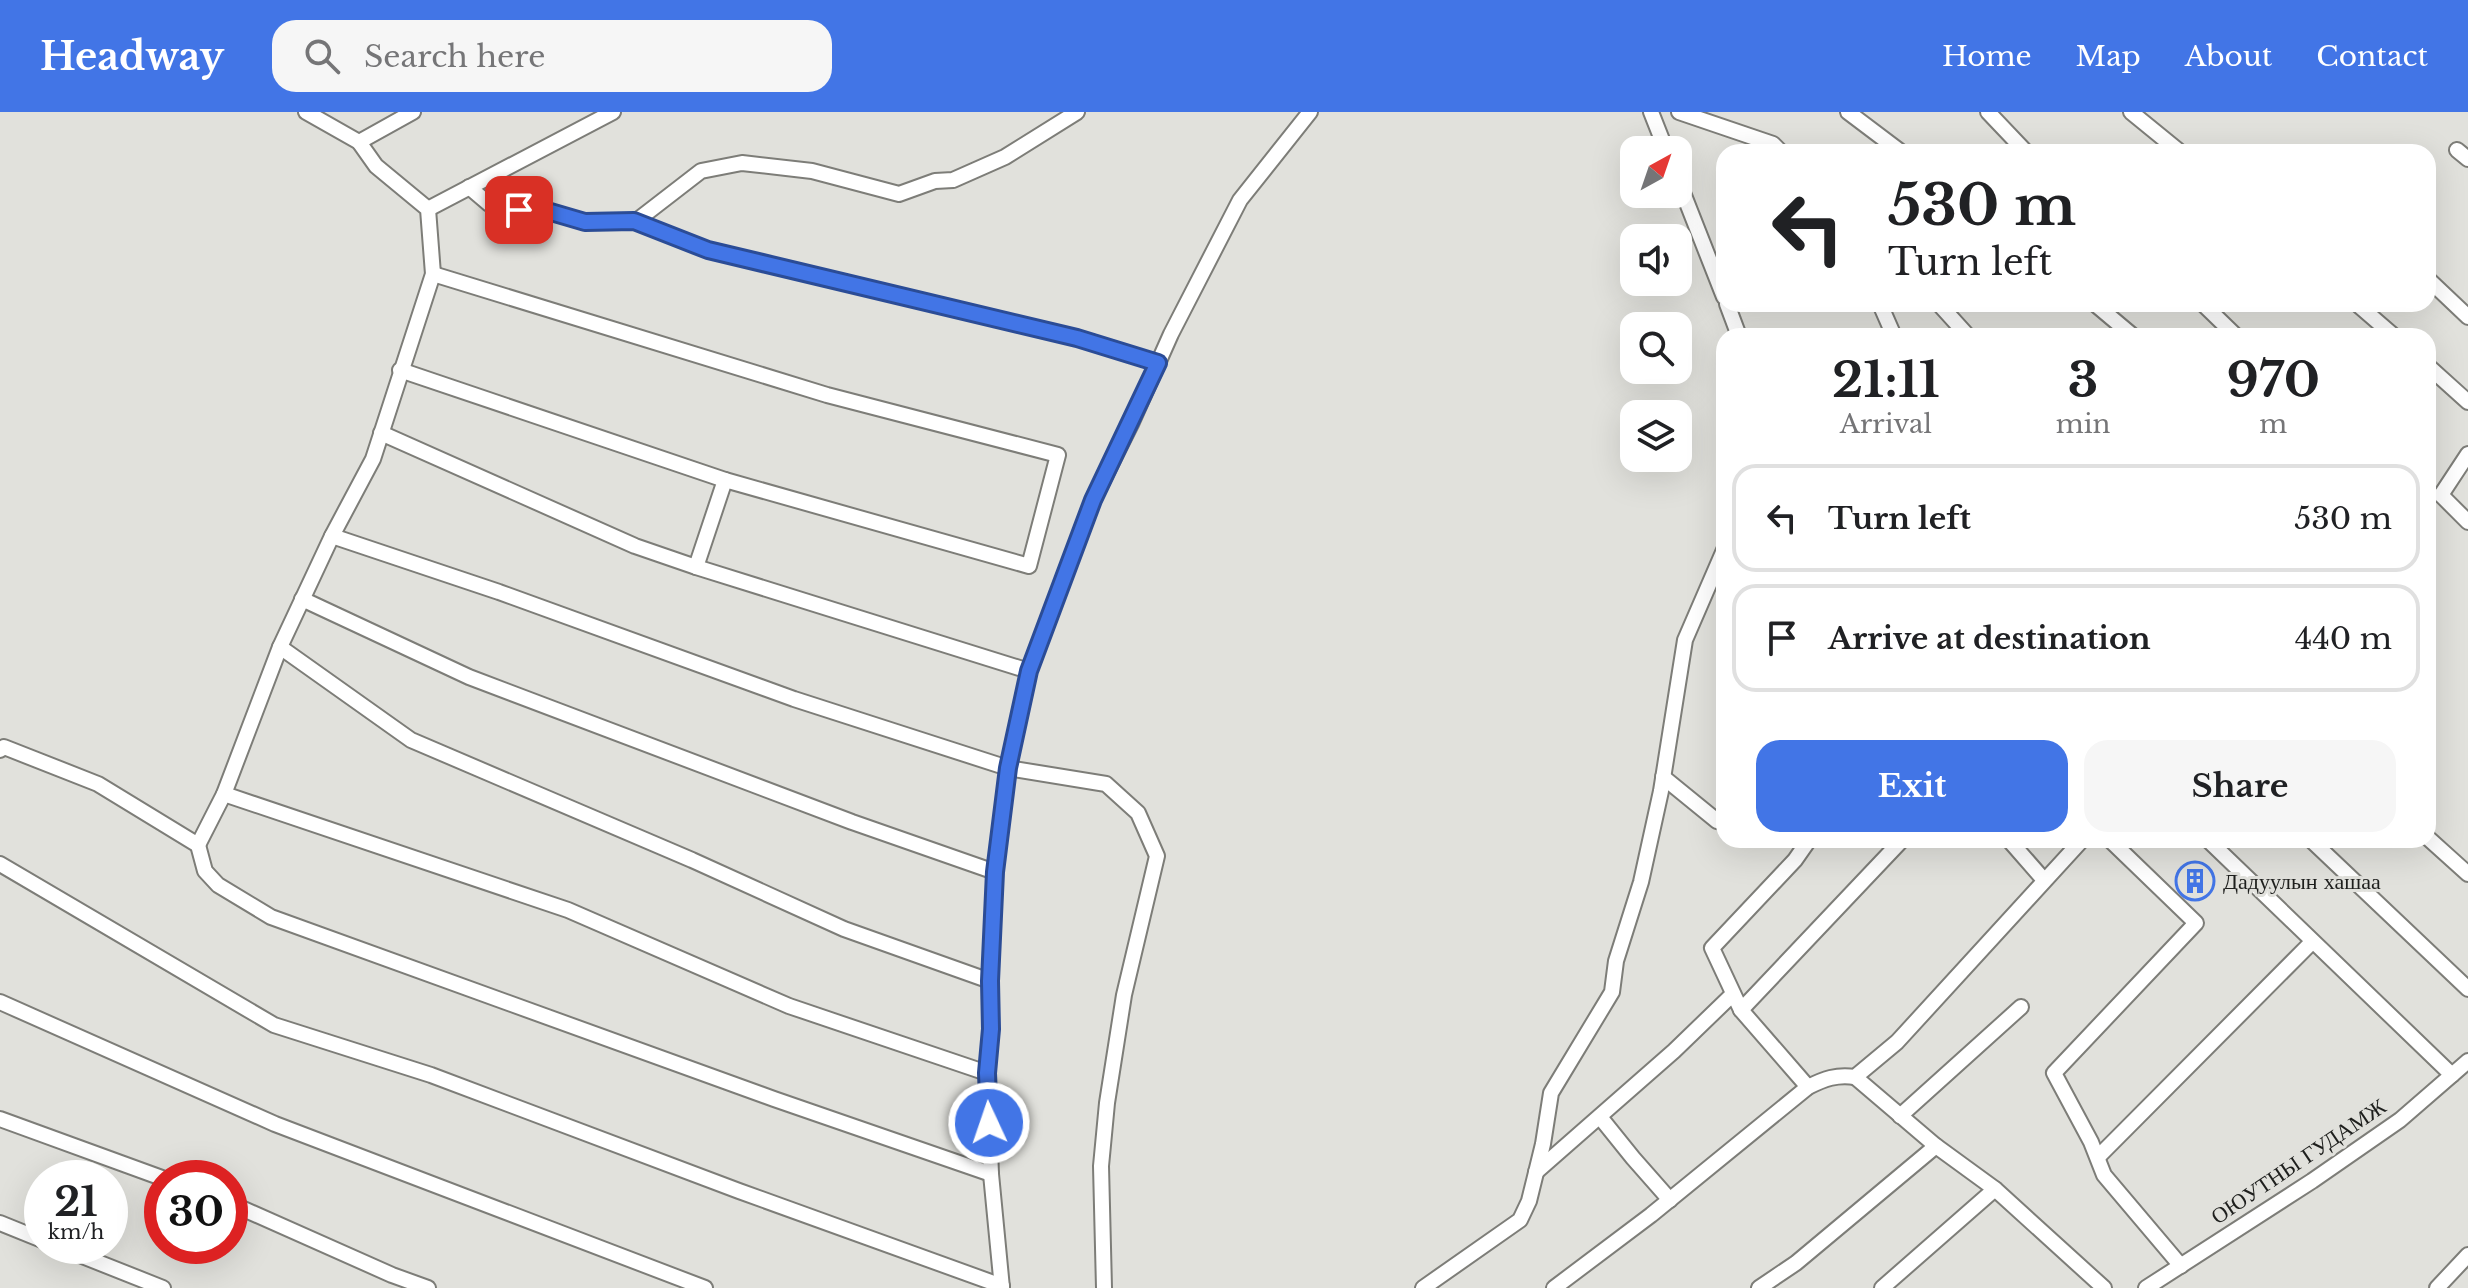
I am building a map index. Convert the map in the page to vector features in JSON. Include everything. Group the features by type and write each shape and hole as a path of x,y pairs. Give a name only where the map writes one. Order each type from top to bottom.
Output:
{"street":[{"path":"306,112 359,142 376,166 428,209 433,274 373,459 332,536 280,647 224,794 198,845 205,871 218,885 271,917 991,1174"},
{"path":"359,142 413,112"},
{"path":"428,209 613,112"},
{"path":"634,221 701,171 742,163 812,171 899,194 935,181 953,180 1005,157 1077,112"},
{"path":"0,864 274,1025 431,1075 1002,1287 991,1174 987,1073 991,1029 990,981 995,872 1008,768 1029,671 1093,500 1158,363 1240,200 1310,112"},
{"path":"1651,112 1660,136"},
{"path":"1679,112 1773,144"},
{"path":"1848,112 1890,144"},
{"path":"1988,112 2018,144"},
{"path":"2131,112 2170,144"},
{"path":"469,187 489,204 544,210 585,222 634,221 708,250 1077,338 1158,363"},
{"path":"1689,208 1716,277"},
{"path":"400,370 725,480 1029,566 1058,455 827,395 433,274"},
{"path":"2436,287 2468,317"},
{"path":"1946,312 1961,328"},
{"path":"2104,312 2124,328"},
{"path":"2211,312 2228,328"},
{"path":"2366,312 2385,328"},
{"path":"2436,373 2468,402"},
{"path":"381,433 635,546 1029,671"},
{"path":"2436,494 2468,454"},
{"path":"696,567 725,480"},
{"path":"2436,498 2468,522"},
{"path":"332,536 499,592 794,699 1008,768 1106,784 1138,813 1157,856 1124,995 1107,1103 1101,1166 1104,1288"},
{"path":"1423,1288 1520,1220 1529,1201 1551,1093 1612,992 1616,961 1641,882 1663,777 1685,640 1716,568"},
{"path":"302,599 469,677 852,822 995,872"},
{"path":"280,647 411,740 692,860 844,929 990,981"},
{"path":"0,750 4,747 98,784 198,845"},
{"path":"1663,777 1716,820"},
{"path":"224,794 568,910 789,1006 987,1073"},
{"path":"2436,845 2468,874"},
{"path":"1803,848 1712,948 1741,1010 1808,1087"},
{"path":"1741,1010 1894,848"},
{"path":"2016,848 2044,880"},
{"path":"1855,1077 1897,1042 2074,848"},
{"path":"2118,848 2196,923 2054,1073 2098,1157 2104,1175 2181,1266"},
{"path":"2216,848 2452,1075"},
{"path":"2319,848 2468,989"},
{"path":"2098,1157 2312,942"},
{"path":"1536,1172 1733,994"},
{"path":"0,1002 275,1124 705,1288"},
{"path":"1900,1116 2021,1007"},
{"name":"ОЮУТНЫ ГУДАМЖ","path":"2146,1288 2400,1120 2468,1061"},
{"path":"1554,1288 1670,1200 1808,1087 1843,1075 1855,1077 1936,1146 1995,1189 2104,1288"},
{"path":"1600,1117 1670,1200"},
{"path":"0,1119 144,1171"},
{"path":"1759,1288 1796,1263 1936,1146"},
{"path":"1882,1288 1995,1189"},
{"path":"248,1211 428,1288"},
{"path":"0,1223 24,1233"},
{"path":"2437,1288 2468,1255"},
{"path":"102,1264 163,1288"}],"place":[{"name":"Дадуулын хашаа","path":"2195,881"}],"route":[{"path":"519,210 544,210 585,222 634,221 708,250 1077,338 1158,363 1093,500 1029,671 1008,768 995,872 987,1073 989,1123"}]}
